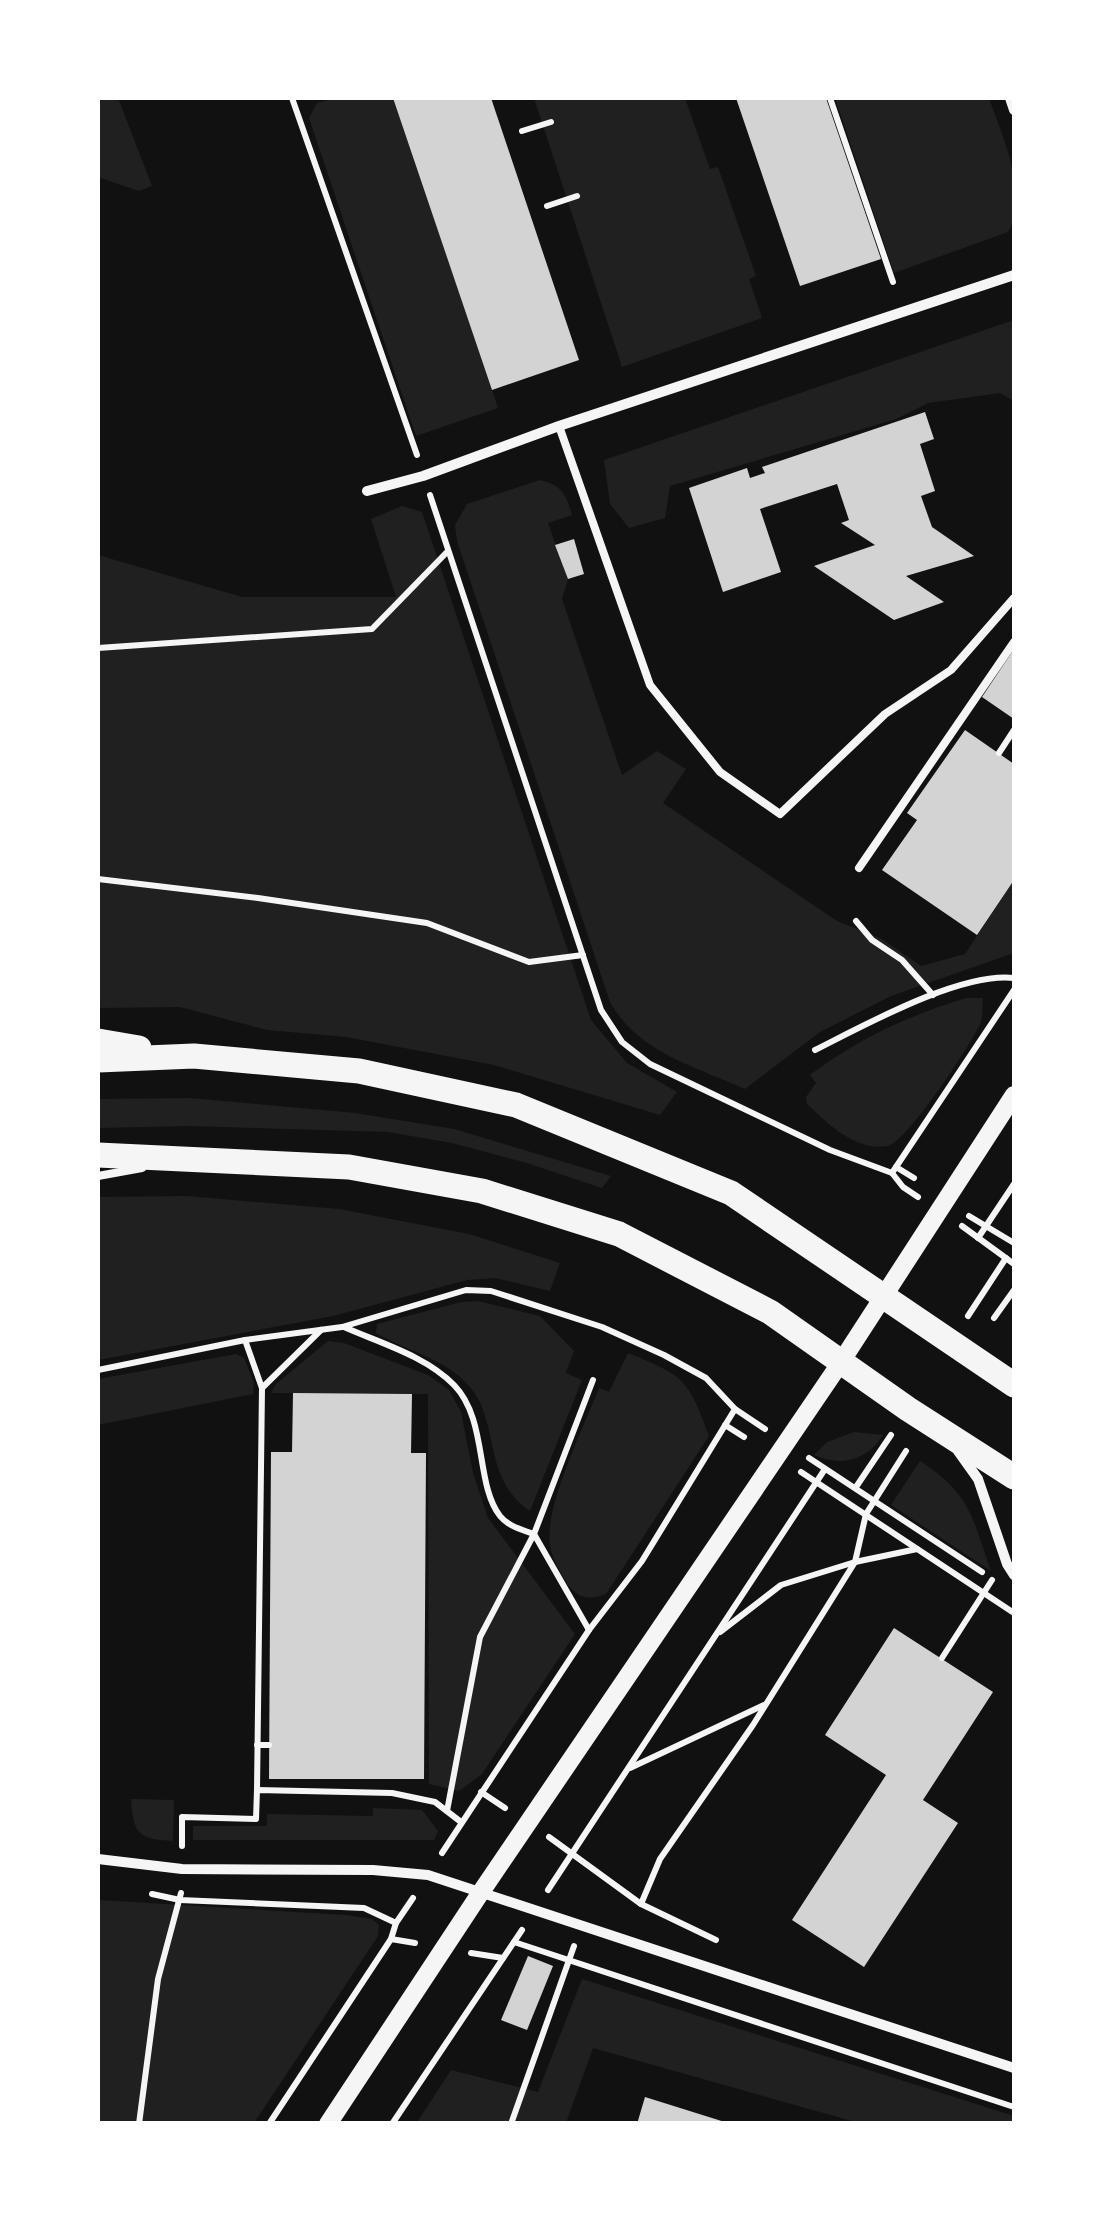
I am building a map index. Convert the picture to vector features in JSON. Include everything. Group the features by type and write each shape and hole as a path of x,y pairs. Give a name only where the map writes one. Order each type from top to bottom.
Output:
{"main road":[{"path":"98,1041 194,1056 359,1071 516,1104 730,1193 885,1294 1014,1385"},
{"path":"98,1060 194,1056"},
{"path":"98,1155 349,1167 482,1191 619,1234 770,1312 1014,1477"}],"street":[{"path":"1010,98 1014,110"},
{"path":"367,491 424,476 559,426 1014,275"},
{"path":"328,2124 841,1362 1014,1096"},
{"path":"946,1434 978,1480 1014,1575"},
{"path":"98,1858 182,1869 373,1870 428,1876 1014,2068"}],"lane":[{"path":"559,426 650,685 720,772 780,814 885,714 951,670 1014,598"},
{"path":"859,868 1014,642"},
{"path":"98,1176 197,1158"}],"path":[{"path":"294,98 601,1010 622,1042 650,1064 830,1150 914,1178"},
{"path":"830,101 893,282"},
{"path":"522,131 551,122"},
{"path":"546,206 577,196"},
{"path":"98,648 372,628 448,550"},
{"path":"999,754 1014,730"},
{"path":"98,879 427,923 529,962 583,955"},
{"path":"856,920 872,940 902,960 933,995"},
{"path":"815,1050 914,1000 998,976 1014,978"},
{"path":"894,1170 1014,990"},
{"path":"894,1170 903,1187"},
{"path":"978,1238 1014,1184"},
{"path":"970,1216 1014,1242"},
{"path":"962,1226 1014,1264"},
{"path":"975,1305 1006,1258"},
{"path":"98,1370 245,1340 342,1326 466,1290 492,1291 602,1328 664,1355 706,1378 749,1418"},
{"path":"994,1318 1014,1290"},
{"path":"342,1326 419,1360 455,1385 470,1406 500,1517 534,1534 588,1630"},
{"path":"262,1388 321,1330"},
{"path":"139,2124 158,1980 180,1900 182,1817 256,1819 262,1388 245,1340"},
{"path":"447,1811 480,1636 534,1534 593,1380"},
{"path":"269,2124 588,1630 642,1561 735,1409"},
{"path":"725,1426 744,1437"},
{"path":"856,1487 888,1440"},
{"path":"641,1904 660,1859 765,1705 855,1562 866,1514 906,1451"},
{"path":"810,1459 1004,1586"},
{"path":"392,2124 825,1469"},
{"path":"800,1472 1014,1613"},
{"path":"715,1636 780,1586 855,1562 918,1548"},
{"path":"942,1658 993,1579"},
{"path":"628,1769 765,1705"},
{"path":"257,1745 269,1746"},
{"path":"257,1790 392,1793 435,1802 461,1822"},
{"path":"572,1852 641,1904 730,1947"},
{"path":"180,1900 364,1908 396,1924"},
{"path":"511,2124 581,1926"},
{"path":"514,1942 1014,2107"}],"shaded area":[{"path":"98,98 118,98 152,186 139,191 98,177"},
{"path":"335,98 393,98 498,408 416,436 309,118 317,103"},
{"path":"534,98 685,98 710,169 718,167 756,276 749,279 762,318 622,367"},
{"path":"835,98 989,98 1015,184 1014,218 1008,232 894,273"},
{"path":"1014,320 1014,401 1000,393 928,403 896,419 670,486 665,518 629,528 610,504 604,460"},
{"path":"540,480 562,492 572,515 548,523 568,579 562,599 622,775 657,751 686,769 663,803 837,921 882,939 921,966 965,954 1014,880 1014,953 891,996 820,1032 745,1089 669,1056 636,1034 610,1002 457,541 455,525 467,504"},
{"path":"402,506 422,512 591,1020 627,1063 677,1092 660,1115 494,1065 346,1037 267,1030 180,1007 98,1008 98,555 242,597 396,597 371,519"},
{"path":"966,998 983,998 981,1022 939,1090 909,1128 888,1146 876,1147 854,1140 807,1104 806,1097 816,1083 810,1075 846,1050 885,1029"},
{"path":"190,1098 355,1113 454,1129 611,1176 602,1188 452,1143 388,1132 189,1126 98,1128 98,1099"},
{"path":"187,1196 339,1209 469,1234 560,1263 550,1291 495,1278 467,1280 333,1316 98,1360 98,1197"},
{"path":"478,1301 540,1316 574,1351 566,1373 582,1380 530,1511 505,1483 485,1417 470,1387 437,1362 376,1333 377,1324"},
{"path":"328,1341 344,1343 428,1375 449,1390 461,1412 473,1473 488,1518 575,1634 482,1774 459,1791 429,1784 428,1394 271,1393 276,1384"},
{"path":"628,1353 682,1381 709,1436 606,1594 588,1597 574,1592 556,1564 551,1551 553,1510 599,1388 609,1392"},
{"path":"236,1354 244,1358 254,1383 253,1394 98,1425 98,1379"},
{"path":"854,1432 883,1435 869,1451 853,1459 834,1461 814,1455 827,1442"},
{"path":"920,1461 950,1485 968,1508 991,1571 891,1505"},
{"path":"131,1799 174,1800 173,1841 152,1839 140,1833"},
{"path":"373,1808 422,1810 438,1831 434,1840 193,1840 193,1826 267,1826 267,1814 373,1816"},
{"path":"98,1900 346,1915 372,1919 379,1925 378,1936 254,2123 98,2123"},
{"path":"582,1979 1014,2116 1014,2124 859,2123 593,2048 566,2123 416,2124 451,2070 538,2092"}],"building":[{"path":"393,98 491,98 579,360 492,390"},
{"path":"736,98 826,98 881,259 800,286"},
{"path":"925,412 934,439 920,444 935,491 921,496 932,527 974,556 906,576 944,602 894,620 814,566 875,545 841,523 849,520 837,484 760,509 781,572 723,592 689,488 747,468 750,478 765,473 762,467"},
{"path":"574,539 584,574 568,579 555,545"},
{"path":"1014,649 1014,719 982,697"},
{"path":"965,730 1014,764 1014,880 977,935 882,870 917,820 907,813"},
{"path":"293,1393 412,1394 411,1453 426,1453 424,1779 269,1779 271,1452 292,1452"},
{"path":"894,1628 993,1692 923,1800 958,1823 864,1967 792,1920 886,1775 825,1735"},
{"path":"528,1956 553,1966 527,2030 501,2020"},
{"path":"645,2097 728,2123 728,2124 637,2124"}]}
